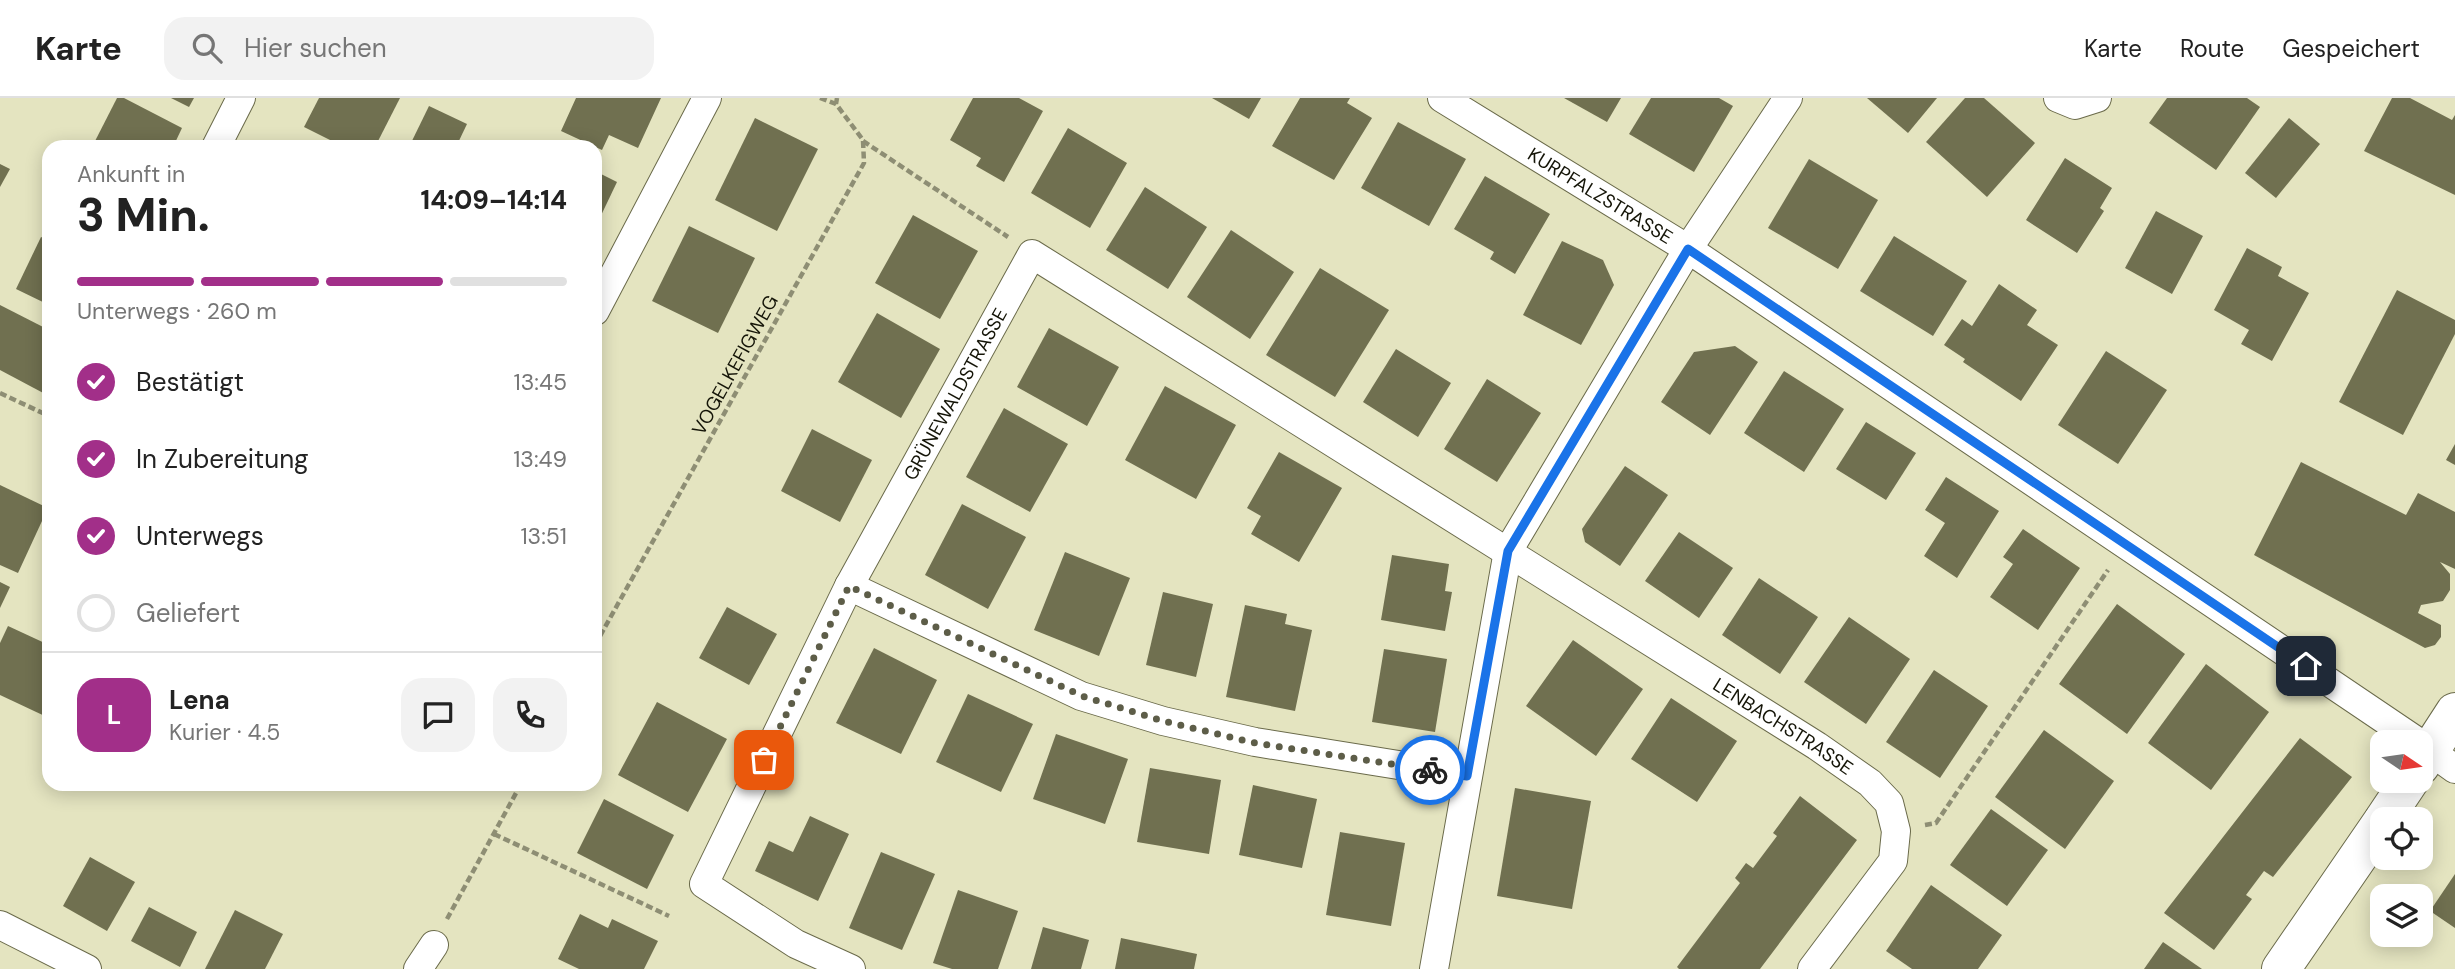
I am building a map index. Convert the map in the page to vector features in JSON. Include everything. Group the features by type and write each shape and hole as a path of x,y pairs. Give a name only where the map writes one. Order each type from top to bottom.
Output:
{"main road":[{"path":"2433,748 2455,712"},
{"path":"2281,969 2370,840"}],"street":[{"path":"229,140 241,98"},
{"path":"602,298 707,98"},
{"name":"KURPFALZSTRASSE","path":"1441,98 1688,249 2126,544 2386,730"},
{"path":"1434,969 1508,551 1688,249 1788,98"},
{"path":"2058,98 2076,105 2097,98"},
{"path":"1032,254 1508,551"},
{"name":"GRÜNEWALDSTRASSE","path":"851,969 796,944 704,884 849,586 1032,254"},
{"name":"LENBACHSTRASSE","path":"1508,551 1817,746 1870,783 1889,803 1896,831"},
{"path":"849,586 1093,700 1163,721 1255,743 1467,776"},
{"path":"1812,969 1892,861 1896,831"},
{"path":"0,925 88,969"},
{"path":"418,969 434,945"}],"path":[{"path":"820,98 837,101 863,140 962,204 1032,254"},
{"name":"VOGELKEFIGWEG","path":"602,632 864,163 863,140"},
{"path":"0,393 42,412"},
{"path":"1896,831 1936,823 2126,544"},
{"path":"434,945 516,791"},
{"path":"494,834 670,916"}],"building":[{"path":"117,98 124,98 182,128 176,140 96,140"},
{"path":"171,98 194,98 189,107"},
{"path":"319,98 400,98 379,140 330,140 304,127"},
{"path":"576,98 661,98 638,148 609,135 602,150 602,140 580,140 561,131"},
{"path":"973,98 1019,98 1043,111 1004,182 976,166 981,158 950,140"},
{"path":"1212,98 1261,98 1249,119"},
{"path":"1300,98 1350,98 1347,103 1372,118 1334,180 1272,146"},
{"path":"1564,98 1621,98 1607,122"},
{"path":"1651,98 1719,98 1733,106 1694,172 1629,134"},
{"path":"1867,98 1937,98 1908,133"},
{"path":"1965,98 1984,98 2035,143 1987,197 1926,142"},
{"path":"2167,98 2247,98 2260,107 2216,170 2149,123"},
{"path":"2392,98 2410,98 2452,120 2455,115 2455,195 2364,151"},
{"path":"429,106 467,124 459,140 412,140"},
{"path":"755,118 818,149 777,231 715,200"},
{"path":"2289,118 2320,144 2276,198 2245,173"},
{"path":"1398,122 1466,159 1429,226 1361,188"},
{"path":"1068,128 1127,163 1090,228 1031,193"},
{"path":"2065,158 2112,188 2100,208 2104,211 2077,253 2026,220"},
{"path":"1809,159 1878,200 1838,269 1768,228"},
{"path":"0,164 10,169 0,187"},
{"path":"602,174 617,182 602,213"},
{"path":"1485,176 1550,214 1515,274 1490,259 1494,252 1454,229"},
{"path":"1145,187 1207,227 1168,289 1106,250"},
{"path":"2156,211 2203,236 2172,294 2125,268"},
{"path":"913,215 978,251 940,319 875,283"},
{"path":"689,226 755,258 718,333 652,301"},
{"path":"1231,230 1294,272 1250,339 1187,297"},
{"path":"1894,236 1967,281 1933,336 1860,291"},
{"path":"41,237 42,237 42,302 16,289"},
{"path":"1562,241 1603,260 1614,285 1581,345 1523,315"},
{"path":"2247,248 2282,267 2278,276 2309,293 2272,361 2241,344 2249,330 2214,310"},
{"path":"1320,268 1389,310 1335,397 1266,355"},
{"path":"1999,284 2037,310 2027,325 2058,345 2021,401 1963,362 1965,359 1944,345 1962,319 1972,326"},
{"path":"2397,290 2455,320 2455,334 2403,435 2339,402"},
{"path":"0,305 42,326 42,392 0,370"},
{"path":"877,313 940,349 901,418 838,382"},
{"path":"1049,328 1119,367 1087,426 1017,387"},
{"path":"1735,346 1758,362 1710,435 1661,402 1694,352"},
{"path":"1396,349 1451,383 1418,437 1363,402"},
{"path":"2106,351 2167,390 2118,464 2058,425"},
{"path":"1784,371 1844,409 1804,472 1744,433"},
{"path":"1487,379 1541,413 1497,482 1444,449"},
{"path":"1165,386 1236,425 1196,499 1125,460"},
{"path":"1004,408 1068,444 1030,512 966,477"},
{"path":"1866,422 1916,453 1886,500 1836,469"},
{"path":"812,429 872,460 840,522 781,491"},
{"path":"2455,444 2455,465 2446,460"},
{"path":"1279,452 1342,488 1299,562 1251,534 1261,516 1247,508"},
{"path":"2301,462 2406,515 2418,493 2455,512 2455,569 2440,562 2450,574 2450,590 2443,601 2421,605 2418,613 2441,625 2441,637 2435,645 2425,648 2254,555"},
{"path":"1625,466 1668,495 1620,566 1585,542 1582,529"},
{"path":"1946,477 1999,511 1957,578 1924,556 1945,523 1925,510"},
{"path":"0,485 42,505 42,521 18,573 0,565"},
{"path":"962,504 1026,537 988,609 925,575"},
{"path":"2023,529 2080,568 2038,630 1990,597 2013,564 2003,557"},
{"path":"1679,532 1733,568 1699,618 1645,581"},
{"path":"1065,552 1130,578 1099,656 1034,630"},
{"path":"1392,555 1449,564 1445,591 1452,592 1445,631 1381,620"},
{"path":"1759,578 1818,617 1780,674 1722,635"},
{"path":"0,582 10,587 0,608"},
{"path":"1163,592 1213,604 1196,677 1146,665"},
{"path":"2117,604 2185,654 2127,734 2059,684"},
{"path":"1245,605 1287,614 1285,624 1312,630 1295,711 1226,697"},
{"path":"727,607 777,634 749,685 699,658"},
{"path":"1849,617 1910,659 1866,724 1804,682"},
{"path":"8,626 42,642 42,715 0,695 0,643"},
{"path":"1573,640 1643,689 1596,756 1526,706"},
{"path":"874,648 937,680 901,754 836,723"},
{"path":"1384,649 1447,659 1435,732 1372,722"},
{"path":"2206,664 2269,712 2211,790 2148,743"},
{"path":"1934,670 1988,706 1940,778 1886,742"},
{"path":"968,694 1033,724 1001,792 936,762"},
{"path":"1671,698 1737,741 1697,802 1631,759"},
{"path":"657,702 727,739 688,812 618,775"},
{"path":"2044,730 2114,781 2065,849 1995,797"},
{"path":"1056,734 1128,759 1105,824 1033,799"},
{"path":"2300,738 2352,777 2273,877 2264,871 2246,895 2252,899 2214,950 2164,913"},
{"path":"1150,768 1221,780 1209,854 1137,842"},
{"path":"1253,785 1317,799 1302,868 1239,855"},
{"path":"1515,788 1591,801 1572,909 1497,896"},
{"path":"1800,796 1857,840 1760,969 1679,969 1677,967 1740,883 1735,878 1746,863 1753,868 1777,836 1773,833"},
{"path":"604,799 674,835 647,889 577,853"},
{"path":"1991,809 2048,850 2007,906 1950,865"},
{"path":"810,816 849,834 818,901 755,871 769,841 793,852"},
{"path":"1340,832 1405,843 1391,926 1326,915"},
{"path":"881,852 935,874 902,950 849,928"},
{"path":"90,857 135,882 107,931 63,906"},
{"path":"2455,874 2455,928 2433,913 2433,907"},
{"path":"1931,885 2002,935 1978,969 1912,969 1886,951"},
{"path":"958,890 1018,911 998,969 952,969 933,963"},
{"path":"149,907 197,932 180,967 131,941"},
{"path":"235,910 283,934 265,969 205,969"},
{"path":"580,914 608,928 612,919 658,941 644,969 579,969 558,959"},
{"path":"1043,927 1089,940 1081,969 1031,969"},
{"path":"1121,938 1197,954 1194,969 1115,969"},
{"path":"2163,942 2202,969 2144,969"}],"way so far":[{"path":"764,760 849,586 1082,696 1163,721 1255,743 1430,770"}],"route":[{"path":"1430,770 1467,776 1508,551 1688,249 2306,666"}]}
